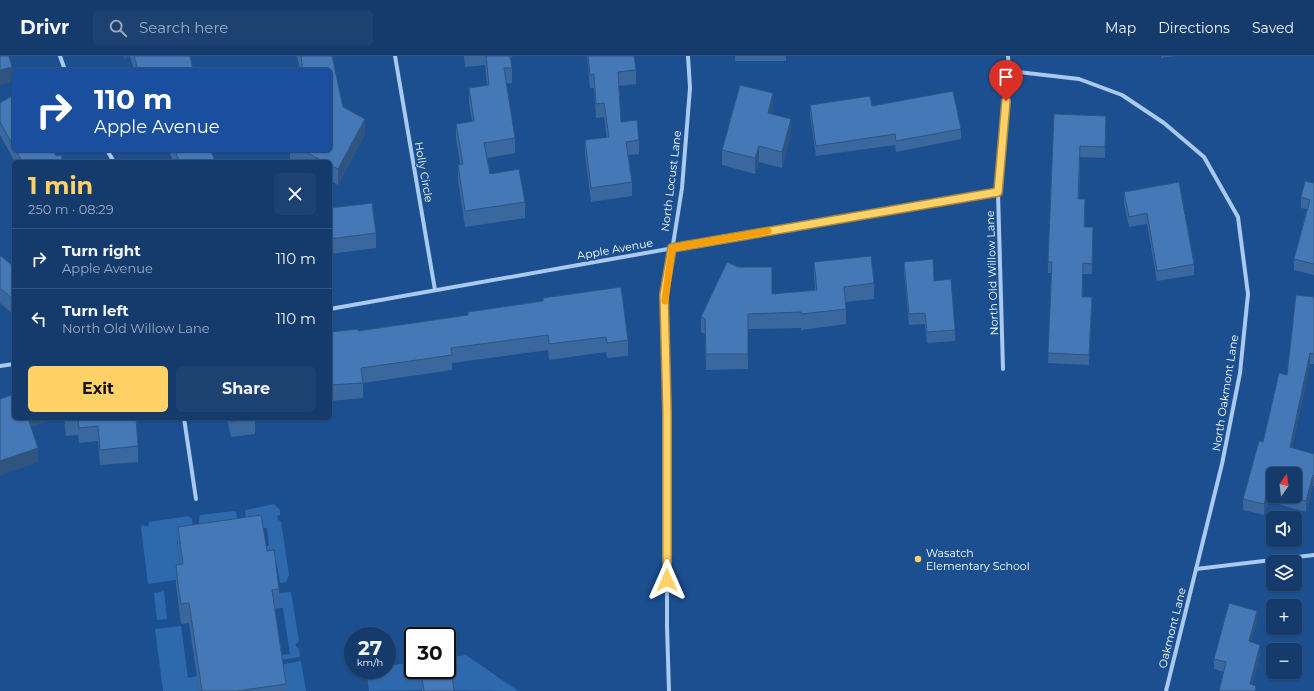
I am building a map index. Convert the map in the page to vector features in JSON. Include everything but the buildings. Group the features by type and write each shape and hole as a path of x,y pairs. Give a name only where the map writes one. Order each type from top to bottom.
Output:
{"street":[{"path":"60,56 64,68"},
{"name":"Holly Circle","path":"395,56 435,290"},
{"name":"North Locust Lane","path":"669,691 667,626 667,412 664,295 682,188 690,88 688,56"},
{"name":"North Old Willow Lane","path":"1003,369 998,192 1008,56"},
{"name":"North Oakmont Lane","path":"1008,71 1079,79 1122,94 1164,123 1204,157 1238,217 1248,294 1240,373 1222,464 1196,570"},
{"name":"Apple Avenue","path":"332,309 998,192"},
{"path":"0,366 12,364"},
{"path":"184,420 196,500"},
{"path":"1196,570 1314,555"},
{"name":"Oakmont Lane","path":"1166,691 1196,570"}],"shaded area":[{"path":"274,504 280,510 280,515 277,516 278,520 281,521 289,575 286,582 280,583 277,565 265,562 263,549 269,545 267,528 247,530 245,510"},
{"path":"236,512 239,532 201,537 199,521 200,515"},
{"path":"188,516 192,519 194,538 177,541 182,579 148,584 141,527 143,525 148,527 149,522"},
{"path":"164,591 167,619 157,620 154,593"},
{"path":"291,592 299,641 295,645 299,649 300,657 280,660 279,655 290,654 283,608 279,608 277,593"},
{"path":"181,626 188,678 197,676 199,691 163,691 155,629"},
{"path":"466,655 518,691 369,691 367,679 396,679 396,665 404,663 404,679 456,679 456,657"},
{"path":"301,661 306,691 284,691 280,665"}],"slow traffic":[{"path":"665,301 664,295 672,248 768,231"}],"place":[{"name":"Wasatch Elementary School","path":"918,559"}],"route":[{"path":"667,580 667,412 664,295 672,248 998,192 1006,101"}]}
